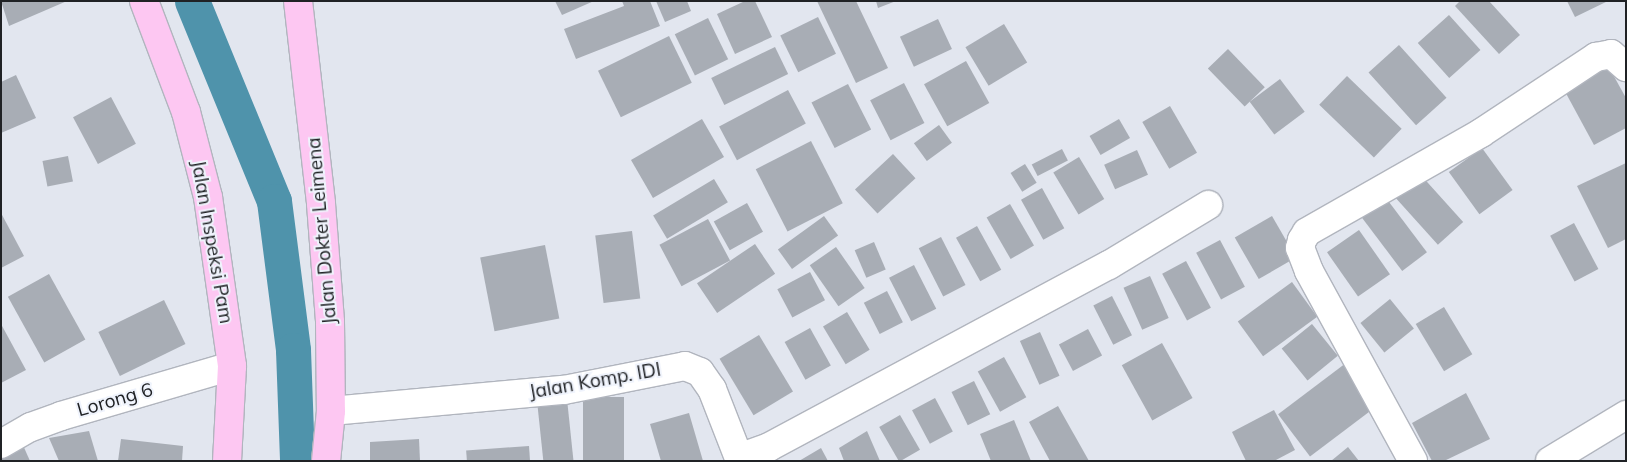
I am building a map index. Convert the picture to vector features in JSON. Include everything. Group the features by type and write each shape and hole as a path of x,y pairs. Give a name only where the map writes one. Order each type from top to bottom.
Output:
{"main road":[{"name":"Jalan Inspeksi Pam","path":"144,1 186,112 208,197 232,366 227,461"},
{"name":"Jalan Dokter Leimena","path":"298,1 321,204 330,322 331,411 326,461"}],"street":[{"path":"1413,461 1309,272 1300,248 1302,240 1307,232 1481,133 1596,57 1611,54 1626,67"},
{"path":"740,459 769,448 1109,265 1208,205"},
{"name":"Lorong 6","path":"1,444 30,427 61,416 232,366"},
{"name":"Jalan Komp. IDI","path":"331,411 564,390 685,366 700,372 712,389 740,459"},
{"path":"1550,461 1626,415"}],"building":[{"path":"1,1 67,1 9,26"},
{"path":"555,1 594,1 562,15"},
{"path":"622,1 650,1 660,26 576,59 564,29 624,6"},
{"path":"656,1 687,1 691,11 665,22"},
{"path":"745,1 755,1 772,37 735,54 717,14"},
{"path":"817,1 856,1 888,68 856,83"},
{"path":"876,1 896,1 878,8"},
{"path":"1460,1 1489,1 1520,35 1499,54 1455,6"},
{"path":"1567,1 1608,1 1575,17"},
{"path":"1449,15 1480,50 1449,78 1418,43"},
{"path":"818,17 836,54 798,72 780,35"},
{"path":"708,18 728,59 695,76 675,34"},
{"path":"938,19 952,49 914,67 900,37"},
{"path":"1004,24 1027,63 989,86 965,47"},
{"path":"669,36 692,83 621,117 598,71"},
{"path":"1399,45 1447,98 1416,125 1369,72"},
{"path":"775,47 788,74 724,105 711,78"},
{"path":"1228,49 1265,87 1245,107 1208,68"},
{"path":"966,61 989,103 947,126 924,84"},
{"path":"1606,62 1626,98 1626,128 1594,145 1562,86"},
{"path":"16,75 36,118 1,133 1,82"},
{"path":"1347,76 1402,129 1374,158 1319,105"},
{"path":"1280,79 1305,112 1274,135 1250,102"},
{"path":"904,83 924,123 891,140 870,100"},
{"path":"848,84 871,129 835,148 811,103"},
{"path":"788,90 806,124 737,160 719,127"},
{"path":"111,97 136,144 98,164 73,117"},
{"path":"1170,106 1197,153 1169,169 1142,122"},
{"path":"702,119 724,157 653,198 631,160"},
{"path":"1119,119 1130,138 1101,155 1090,136"},
{"path":"939,125 952,143 927,161 914,143"},
{"path":"811,141 843,203 788,232 756,169"},
{"path":"1482,148 1513,190 1479,214 1449,172"},
{"path":"1062,149 1068,161 1038,176 1032,164"},
{"path":"1137,150 1148,175 1115,189 1104,165"},
{"path":"893,154 916,178 877,214 855,189"},
{"path":"68,156 73,182 47,186 42,161"},
{"path":"1079,157 1104,199 1079,214 1053,172"},
{"path":"1626,163 1626,239 1608,248 1577,186"},
{"path":"1025,164 1037,183 1022,192 1011,173"},
{"path":"1419,173 1463,222 1438,245 1394,196"},
{"path":"714,179 728,202 667,239 653,216"},
{"path":"1042,188 1064,228 1043,240 1021,200"},
{"path":"1386,198 1427,252 1402,271 1361,217"},
{"path":"747,203 763,232 730,250 714,221"},
{"path":"1010,204 1034,246 1011,259 987,218"},
{"path":"1,213 24,256 1,268"},
{"path":"824,216 838,235 792,269 778,250"},
{"path":"1272,216 1296,258 1259,279 1235,238"},
{"path":"708,219 730,260 682,286 659,245"},
{"path":"1574,223 1598,269 1575,282 1550,236"},
{"path":"977,226 1001,270 980,281 956,238"},
{"path":"1359,230 1390,274 1358,297 1327,252"},
{"path":"632,231 640,298 604,303 595,236"},
{"path":"941,237 966,285 943,296 919,248"},
{"path":"1220,240 1245,287 1221,299 1196,253"},
{"path":"874,242 886,270 866,278 855,250"},
{"path":"755,244 775,274 717,313 697,283"},
{"path":"545,245 559,319 495,331 480,258"},
{"path":"836,247 865,288 838,306 810,265"},
{"path":"1186,261 1211,308 1187,320 1162,274"},
{"path":"914,265 936,309 911,321 889,278"},
{"path":"810,272 825,300 792,318 777,289"},
{"path":"49,274 85,340 44,362 8,297"},
{"path":"1150,276 1169,318 1142,330 1124,288"},
{"path":"1292,282 1317,317 1263,356 1238,321"},
{"path":"887,291 903,322 880,334 864,303"},
{"path":"1112,296 1132,335 1113,345 1093,306"},
{"path":"1390,299 1414,329 1384,352 1360,323"},
{"path":"164,300 185,344 120,376 98,332"},
{"path":"1444,307 1472,354 1444,371 1416,324"},
{"path":"847,312 870,350 846,364 823,326"},
{"path":"1,324 26,370 1,383"},
{"path":"1312,324 1338,356 1307,380 1282,349"},
{"path":"810,328 831,366 805,380 785,342"},
{"path":"1088,329 1102,355 1073,371 1059,344"},
{"path":"1040,332 1060,376 1039,385 1020,341"},
{"path":"759,335 793,392 754,415 720,359"},
{"path":"1162,343 1193,398 1152,420 1122,365"},
{"path":"1004,357 1026,397 1000,412 978,372"},
{"path":"1346,363 1378,405 1310,456 1278,414"},
{"path":"974,381 990,414 968,425 952,392"},
{"path":"1466,393 1490,439 1444,461 1432,461 1412,423"},
{"path":"583,397 624,397 624,461 583,461"},
{"path":"935,398 953,432 930,444 912,410"},
{"path":"567,399 573,461 543,461 537,402"},
{"path":"1058,406 1089,461 1050,461 1029,422"},
{"path":"1274,410 1295,450 1274,461 1246,461 1232,432"},
{"path":"689,413 703,461 661,461 650,424"},
{"path":"900,415 920,450 899,461 879,427"},
{"path":"1014,420 1031,461 991,461 980,434"},
{"path":"89,431 98,461 59,461 49,438"},
{"path":"867,431 880,461 844,461 839,448"},
{"path":"121,439 183,446 182,461 118,461"},
{"path":"419,439 420,461 370,461 370,442"},
{"path":"22,443 30,461 1,461 1,452"},
{"path":"529,446 530,461 467,461 466,450"},
{"path":"1348,447 1359,461 1331,461"},
{"path":"821,448 828,461 799,461"}],"waterway":[{"path":"192,1 274,201 293,350 297,461"}]}
